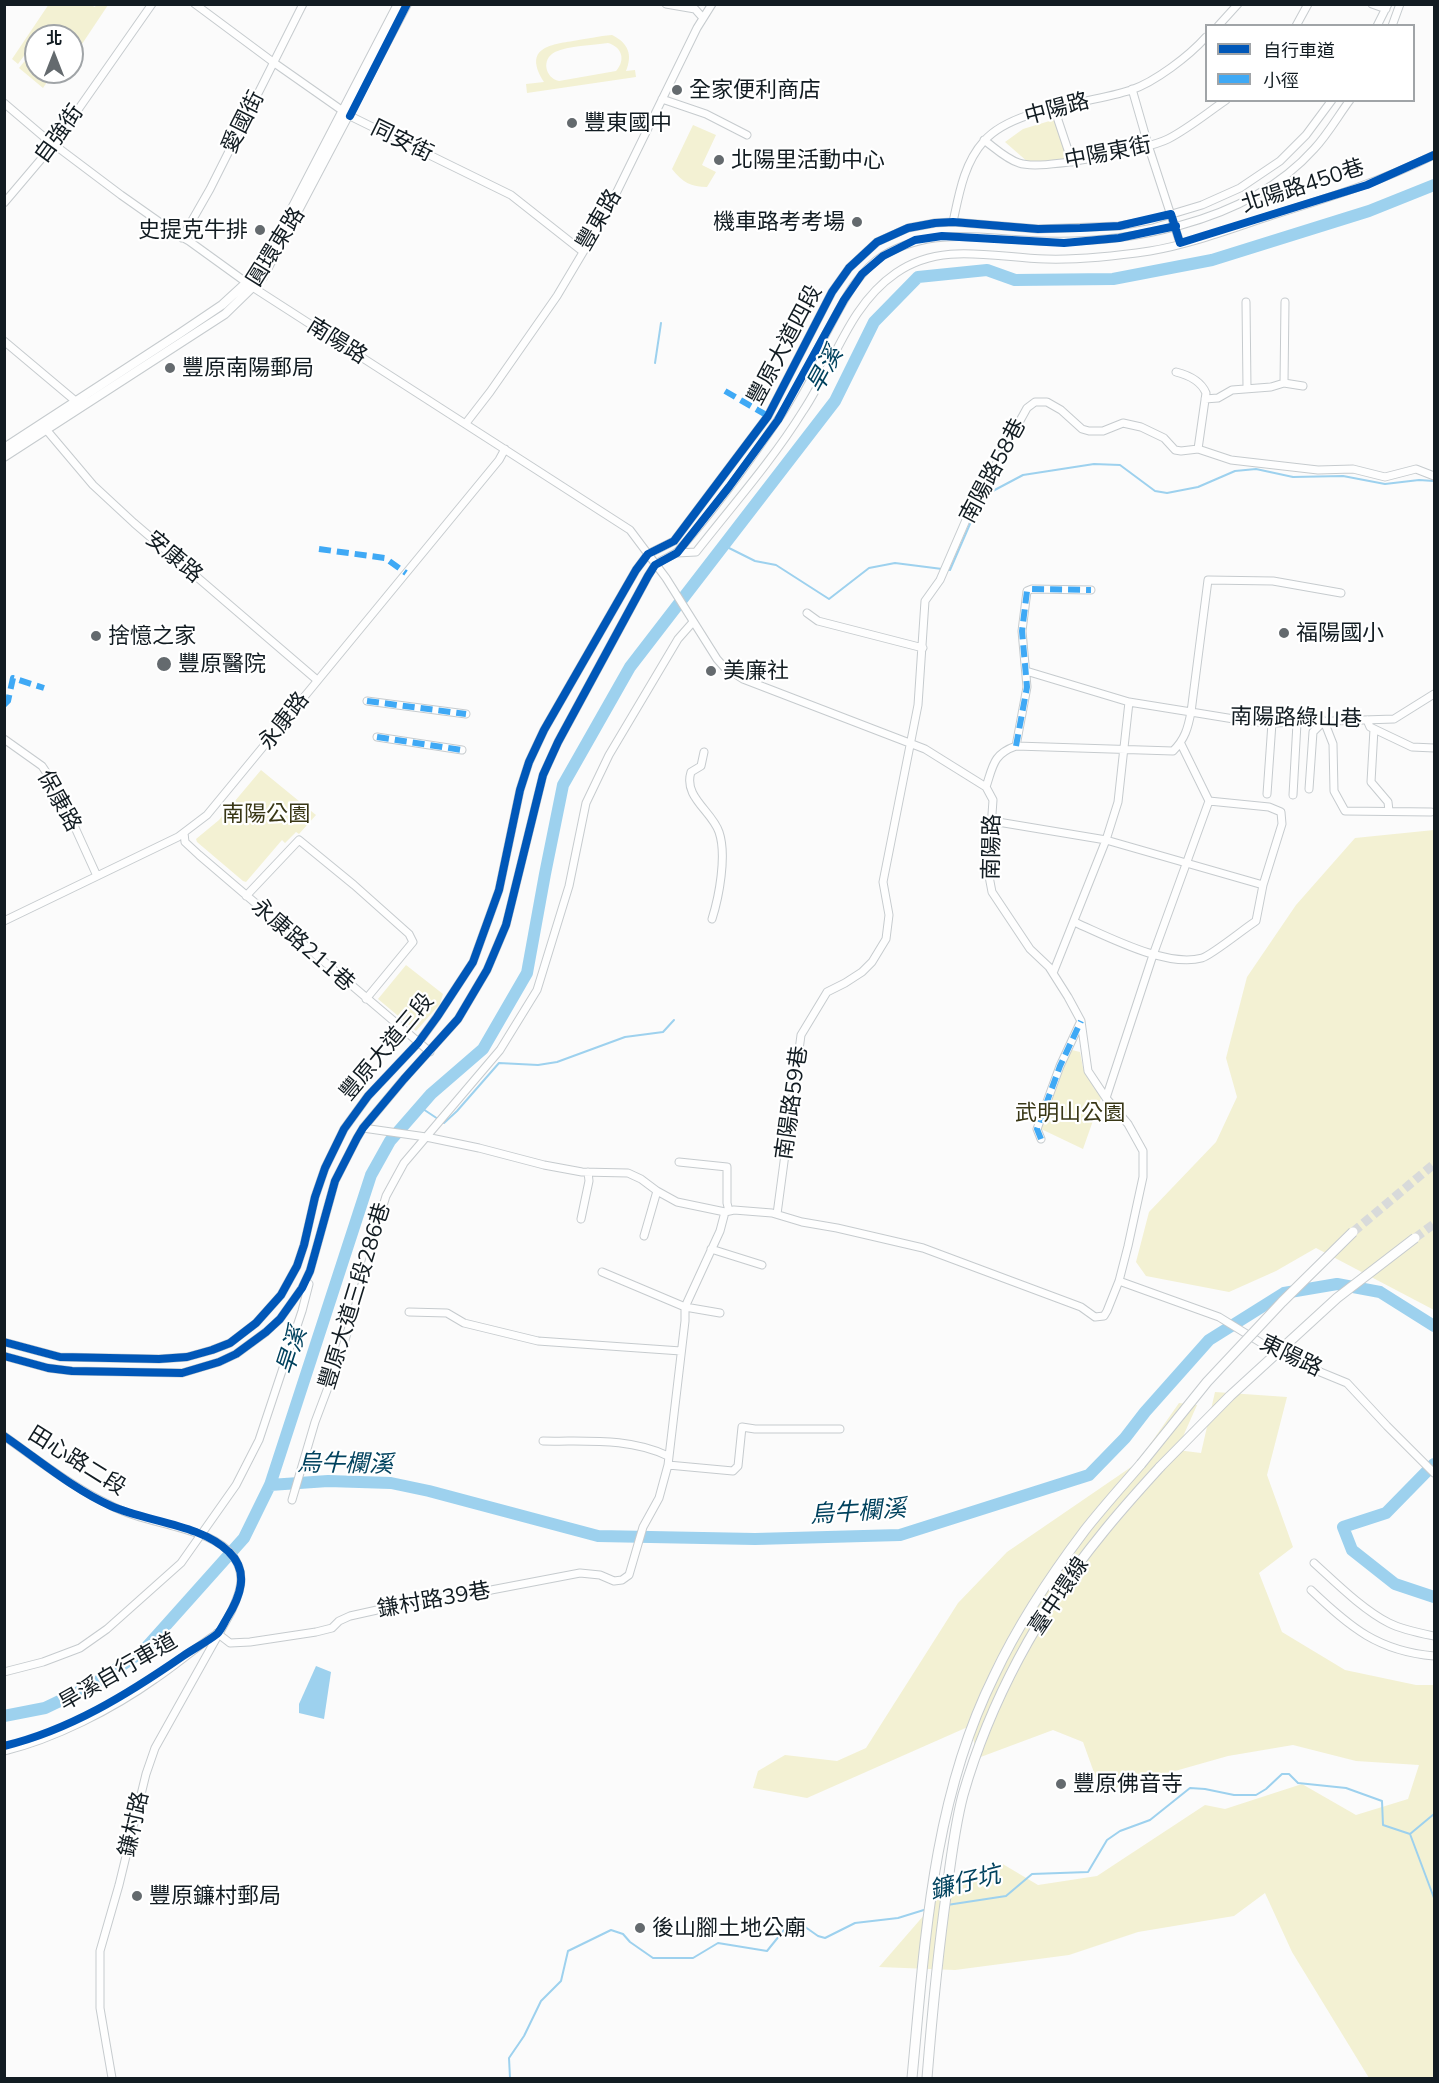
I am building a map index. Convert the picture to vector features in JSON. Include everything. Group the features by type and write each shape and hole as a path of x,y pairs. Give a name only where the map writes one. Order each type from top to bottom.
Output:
{"highway":[{"name":"臺中環線","path":"912,2079 934,1871 951,1789 980,1706 994,1674 1038,1599 1085,1529 1207,1382 1282,1302 1353,1232"},
{"name":"臺中環線","path":"927,2079 937,1958 952,1852 963,1795 993,1712 1018,1660 1045,1613 1100,1536 1160,1467 1230,1396 1337,1298 1415,1238"}],"main road":[{"name":"圓環東路","path":"347,113 398,4"},
{"name":"圓環東路","path":"4,457 79,403 225,314 250,286 407,4"},
{"name":"圓環東路","path":"4,448 44,426"}],"street":[{"name":"自強街","path":"4,202 54,144 152,4"},
{"name":"同安街","path":"195,4 347,113 511,195 582,251"},
{"name":"愛國街","path":"182,238 210,189 303,4"},
{"path":"666,4 695,9 703,18"},
{"name":"豐東路","path":"466,423 557,296 606,212 712,4"},
{"path":"1220,24 1238,4"},
{"path":"1297,24 1308,4"},
{"path":"1372,4 1387,7 1378,24"},
{"path":"1393,24 1400,4"},
{"name":"中陽路","path":"953,222 964,175 984,140 1000,128 1015,120 1054,108 1132,89 1157,76 1205,39"},
{"path":"1132,89 1180,243"},
{"path":"662,99 706,114 747,135"},
{"name":"中陽東街","path":"984,140 1021,164 1072,162 1149,148 1170,138 1223,102"},
{"name":"豐原大道四段","path":"648,554 674,541 768,416 832,292 849,268 877,242 908,228 953,222 1038,229 1080,228 1119,226 1171,214 1212,201 1262,175 1306,135 1331,102"},
{"name":"豐原大道四段","path":"655,565 677,553 729,487 778,420 844,300 862,274 883,256 915,240 942,236 1064,243 1119,238 1176,226 1242,202 1283,177 1314,149 1349,102"},
{"name":"南陽路","path":"4,103 121,195 250,286 630,530 666,578 724,667 742,679 911,743 941,757 986,787 993,800 988,871 992,892 1030,949 1053,973 1081,1021 1088,1071 1106,1098 1128,1124 1143,1151 1143,1177 1119,1281 1107,1311 1104,1316 1095,1317 1081,1307 923,1248 802,1222 777,1214"},
{"path":"1054,108 1072,162"},
{"name":"北陽路450巷","path":"677,553 696,552 802,413 824,378 845,333 865,301 897,272 914,263 939,255 966,252 1046,259 1106,256 1152,250 1367,185 1434,155"},
{"path":"1246,302 1247,388"},
{"path":"1284,383 1285,302"},
{"path":"4,341 79,403"},
{"path":"1176,372 1193,378 1203,386 1206,393 1198,449"},
{"path":"1205,399 1218,398 1232,390 1270,387 1284,383 1303,386"},
{"name":"南陽路58巷","path":"911,743 923,648 926,601 940,580 969,513 1027,408 1035,402 1047,402 1061,410 1082,429 1103,431 1123,423 1164,438 1175,450 1181,452 1198,449 1231,460 1318,471 1353,469 1386,477 1416,469 1434,476"},
{"name":"安康路","path":"44,426 93,485 317,680"},
{"name":"永康路","path":"4,921 184,833 207,815 492,469 505,449"},
{"name":"豐原大道三段","path":"4,1342 60,1357 120,1359 187,1357 230,1343 255,1323 290,1281 304,1245 315,1197 325,1168 344,1129 368,1096 417,1043 450,1000 473,962 499,890 520,789 530,762 544,730 636,570 648,554"},
{"name":"豐原大道三段","path":"4,1356 72,1371 158,1374 182,1372 237,1354 280,1319 302,1288 310,1271 335,1181 363,1128 458,1019 487,970 506,925 543,775 558,742 655,565"},
{"path":"986,787 996,759 1003,751 1016,746 1173,751 1181,744 1187,734 1191,712 1208,580 1273,581 1341,592"},
{"path":"1016,746 1027,687 1022,631 1028,591 1091,590"},
{"path":"807,613 818,621 923,648"},
{"name":"豐原大道三段286巷","path":"292,1500 302,1464 341,1353 371,1255 386,1196 405,1163 424,1137 500,1050 537,990 569,886 586,803 609,755 678,639 692,620"},
{"name":"南陽路綠山巷","path":"1026,671 1129,702 1272,723 1394,719 1434,694"},
{"path":"368,701 466,714"},
{"path":"1053,973 1119,802 1129,702"},
{"path":"1367,720 1370,727 1412,747 1434,748"},
{"path":"1309,789 1313,732 1324,721 1333,744 1334,791 1345,811 1431,812"},
{"path":"1267,794 1272,723"},
{"path":"1293,795 1297,723"},
{"path":"1374,729 1371,782 1388,802 1389,811"},
{"path":"377,737 462,750"},
{"name":"保康路","path":"4,739 42,766 67,810 97,876"},
{"name":"南陽路59巷","path":"777,1214 801,1035 827,992 862,972 872,962 886,939 889,915 883,882 895,813 911,743"},
{"path":"1106,1098 1153,955 1209,801 1181,744"},
{"path":"704,752 700,766 690,772 689,778 690,789 720,833 721,883 712,919"},
{"path":"1074,922 1153,955 1174,959 1203,958 1256,921 1263,885 1282,824 1281,812 1269,807 1209,801"},
{"path":"992,821 1106,840 1263,885"},
{"name":"永康路211巷","path":"184,833 185,842 430,1052"},
{"path":"246,896 299,840 354,885 410,934 413,942 366,999"},
{"path":"1041,1139 1036,1129 1060,1066 1081,1021"},
{"path":"363,1128 479,1148 544,1165 588,1172 628,1173 677,1202 727,1212 752,1211 777,1214"},
{"path":"679,1162 727,1167 727,1212 685,1307 668,1465 733,1471 738,1466 742,1427 840,1429"},
{"path":"581,1219 589,1181 588,1172"},
{"path":"644,1236 657,1191"},
{"path":"711,1249 762,1265"},
{"path":"602,1272 685,1307 720,1313"},
{"name":"東陽路","path":"1119,1281 1207,1312 1273,1349 1347,1383 1434,1473"},
{"path":"4,1672 43,1662 80,1648 107,1629 181,1563 236,1485 259,1440 309,1284"},
{"path":"409,1312 447,1313 464,1323 538,1341 681,1351"},
{"name":"田心路二段","path":"4,1436 58,1474 108,1505 201,1534 222,1546 234,1557 240,1570 241,1589"},
{"path":"543,1441 621,1442 655,1450 668,1456"},
{"name":"鎌村路39巷","path":"217,1633 230,1643 250,1642 316,1632 332,1628 339,1621 350,1616 431,1598 465,1595 580,1573 600,1575 614,1581 622,1580 628,1575 643,1527 659,1498 668,1465"},
{"path":"1314,1563 1352,1597 1388,1622 1434,1636"},
{"name":"鎌村路","path":"112,2079 100,2008 100,1951 146,1774 154,1748 217,1633 231,1612 241,1589"},
{"path":"1311,1590 1334,1613 1364,1635 1385,1646 1414,1654 1434,1656"},
{"path":"4,1750 22,1747 92,1717 127,1698 217,1633"}],"green space":[{"path":"49,4 95,7 96,5 108,5 84,41 84,24 36,24"},
{"path":"612,35 628,50 629,59 626,71 635,70 636,77 527,93 526,84 544,82 536,63 541,51 554,45","holes":["608,43 613,45 622,58 616,71 559,81 550,76 546,68 548,59 555,52 581,46"]},
{"path":"24,41 24,56 18,64 12,59"},
{"path":"24,62 24,72 19,68"},
{"path":"1056,119 1071,160 1029,163 1005,142 1023,129"},
{"path":"693,125 716,135 702,165 716,172 707,187 687,183 672,169"},
{"name":"南陽公園","path":"261,770 316,815 299,834 296,832 285,843 282,840 246,882 196,839 219,820"},
{"path":"1434,830 1434,1310 1316,1248 1276,1271 1229,1292 1146,1276 1136,1262 1149,1212 1216,1142 1237,1097 1226,1058 1247,977 1296,905 1355,838"},
{"path":"406,965 443,994 440,1004 416,1031 378,999"},
{"name":"武明山公園","path":"1068,1049 1080,1052 1083,1068 1101,1098 1083,1149 1039,1128"},
{"path":"1215,1392 1287,1397 1267,1475 1293,1547 1259,1573 1282,1632 1345,1670 1416,1685 1434,1685 1434,2078 1369,2078 1292,1952 1265,1893 1234,1916 1138,1932 1069,1955 955,1970 879,1967 951,1884 1001,1863 1038,1885 1097,1876 1205,1805 1225,1809 1302,1784 1356,1815 1408,1799 1419,1765 1356,1761 1293,1745 1228,1756 1101,1792 1083,1742 1053,1730 978,1758 970,1726 807,1798 753,1788 758,1771 785,1755 837,1761 866,1748 958,1603 1007,1552 1137,1463 1179,1403 1197,1405 1177,1450 1201,1453"}],"water":[{"path":"316,1666 331,1672 324,1719 299,1713 299,1704"}],"waterway":[{"name":"旱溪","path":"4,1716 45,1708 91,1686 143,1651 244,1538 270,1485 371,1175 390,1141 431,1094 483,1049 527,973 563,785 630,667 835,401 874,322 918,277 987,270 1015,280 1113,279 1212,260 1369,211 1434,185"},
{"path":"655,363 661,323"},
{"path":"723,545 755,561 776,565 829,599 869,568 895,563 950,570 973,517 989,493 1023,475 1094,464 1120,465 1155,491 1167,493 1198,487 1235,471 1256,469 1293,477 1343,476 1385,484 1419,480 1434,481"},
{"path":"420,1107 444,1123 499,1063 538,1065 557,1062 625,1037 663,1032 674,1020"},
{"name":"烏牛欄溪","path":"270,1485 328,1481 391,1483 598,1536 755,1539 900,1535 1089,1475 1125,1438 1209,1340 1284,1293 1337,1284 1380,1292 1434,1326"},
{"name":"烏牛欄溪","path":"1434,1464 1386,1513 1343,1527 1352,1550 1395,1584 1434,1597"},
{"name":"鐮仔坑","path":"947,1905 1006,1896 1032,1874 1088,1872 1107,1840 1120,1831 1150,1820 1190,1788 1234,1795 1256,1795 1282,1774 1289,1774 1298,1783 1346,1788 1382,1801 1383,1825 1410,1834"},
{"path":"1410,1834 1434,1814"},
{"name":"鐮仔坑","path":"1410,1834 1434,1898"},
{"name":"鐮仔坑","path":"510,2078 509,2058 524,2036 541,2001 561,1981 568,1951 611,1930 623,1934 630,1942 653,1958 693,1958 718,1943 767,1951 788,1925 801,1924 825,1938 855,1923 898,1918 927,1909"}],"tunnel":[{"path":"1353,1232 1434,1164"},
{"path":"1415,1238 1434,1224"}],"marked path":[{"path":"725,391 768,416"},
{"path":"319,549 385,558 406,573"},
{"path":"1016,746 1027,687 1022,631 1027,591 1032,589 1091,590"},
{"path":"4,705 8,701 13,678 44,688"},
{"path":"367,701 466,714"},
{"path":"377,737 462,750"},
{"path":"1041,1139 1037,1129 1060,1066 1081,1021"}],"cycle path":[{"path":"350,116 407,4"},
{"path":"4,1342 60,1357 159,1359 187,1357 230,1343 256,1323 281,1295 297,1266 315,1197 325,1168 344,1129 368,1096 418,1043 473,962 499,890 520,790 529,762 544,730 636,570 648,554 674,541 768,416 832,292 849,268 877,242 908,228 935,223 953,222 1038,229 1080,228 1119,226 1171,214 1180,243 1367,185 1434,155"},
{"path":"4,1356 48,1368 72,1371 182,1373 219,1362 236,1354 280,1319 302,1288 310,1271 335,1181 357,1138 404,1079 458,1019 487,970 506,925 543,775 558,742 648,576 655,565 677,553 778,420 844,300 862,274 883,256 915,240 942,236 1064,243 1119,238 1176,226"},
{"name":"旱溪自行車道","path":"4,1436 70,1483 111,1506 204,1535 229,1552 241,1576 236,1602 213,1637 120,1697 75,1721 4,1746"}],"place":[{"name":"全家便利商店","path":"677,90"},
{"name":"豐東國中","path":"572,123"},
{"name":"北陽里活動中心","path":"719,160"},
{"name":"機車路考考場","path":"857,222"},
{"name":"史提克牛排","path":"260,230"},
{"name":"豐原南陽郵局","path":"170,368"},
{"name":"福陽國小","path":"1284,633"},
{"name":"捨憶之家","path":"96,636"},
{"name":"豐原醫院","path":"164,664"},
{"name":"美廉社","path":"711,671"},
{"name":"豐原佛音寺","path":"1061,1784"},
{"name":"豐原鐮村郵局","path":"137,1896"},
{"name":"後山腳土地公廟","path":"640,1928"}]}
